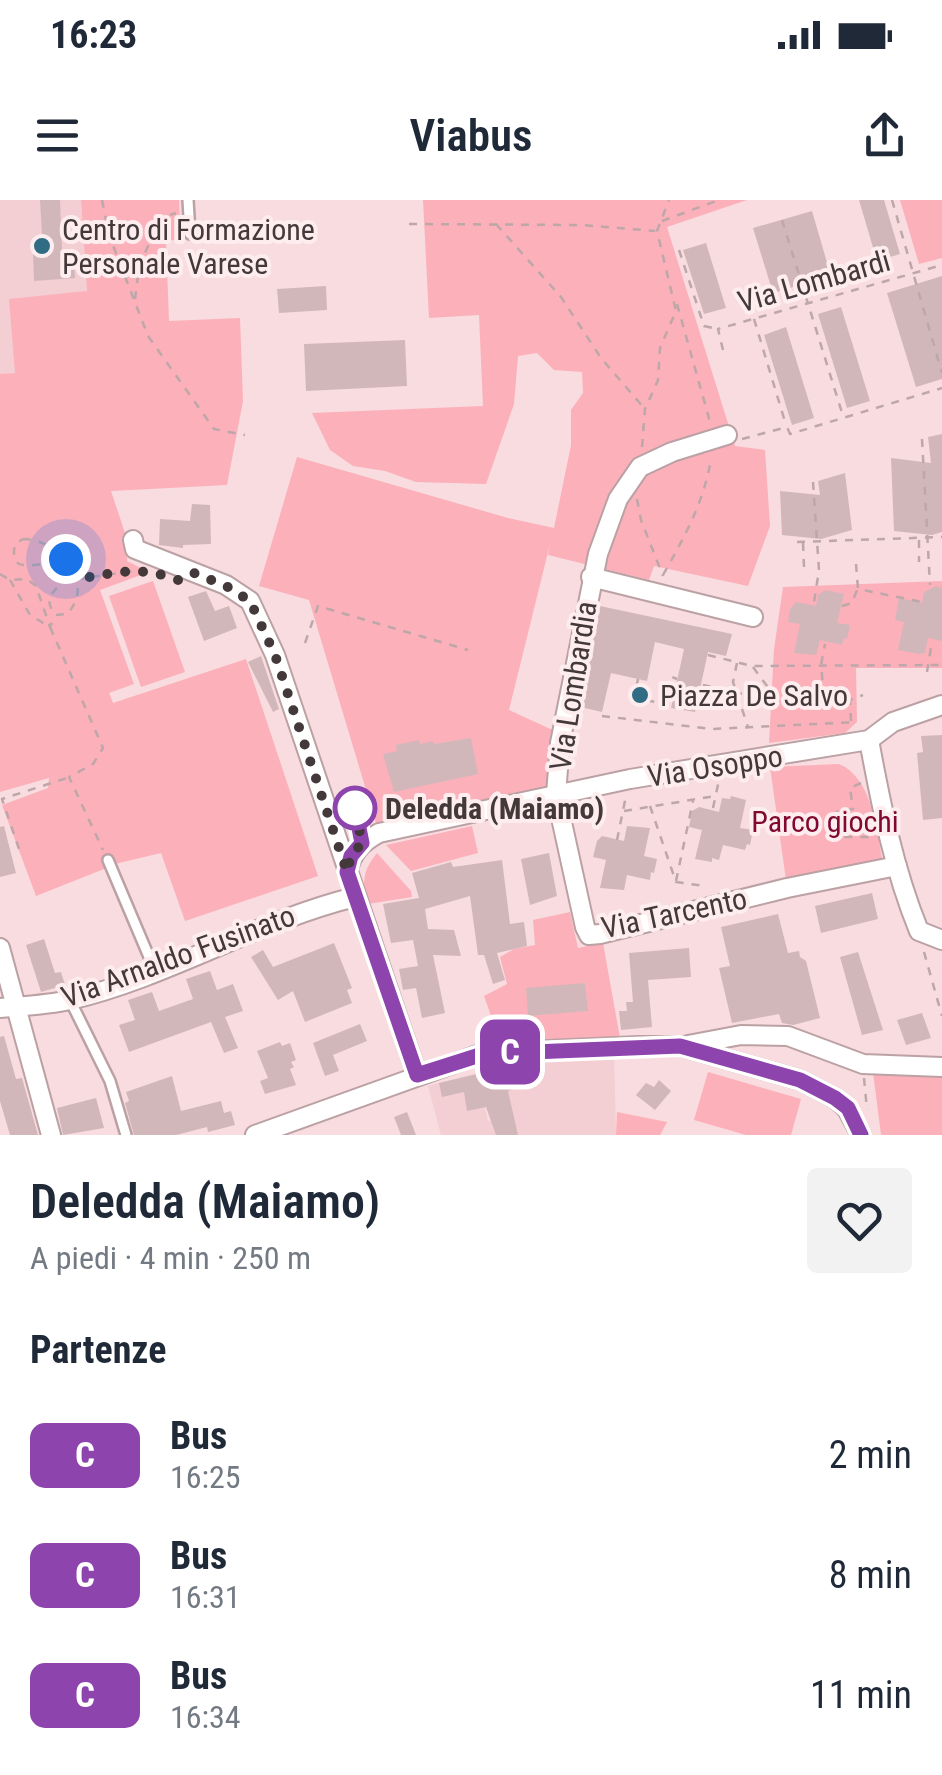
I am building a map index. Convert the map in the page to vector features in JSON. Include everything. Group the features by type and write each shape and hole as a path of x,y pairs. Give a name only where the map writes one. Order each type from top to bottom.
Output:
{"street":[{"path":"640,466 672,452 731,438"},
{"name":"Via Lombardia","path":"556,795 560,743 592,577 618,500 640,466"},
{"path":"132,540 136,549 226,586 250,601 275,655 417,1075"},
{"name":"Via Lombardia","path":"592,577 752,617"},
{"path":"942,704 893,722 869,740 897,866 918,931 942,940"},
{"name":"Via Osoppo","path":"362,843 379,833 630,779 869,740"},
{"name":"Via Tarcento","path":"556,795 590,935 897,866"},
{"path":"347,872 351,856 362,843"},
{"name":"Via Arnaldo Fusinato","path":"7,1007 70,1000 155,971 315,907 355,897"},
{"path":"0,948 7,1007 51,1135"},
{"path":"254,1135 483,1054 680,1046 742,1036 788,1036 863,1064 942,1067"},
{"path":"680,1046 800,1080 848,1108 861,1135"}],"lane":[{"path":"188,204 190,234"},
{"path":"355,808 362,843"},
{"path":"108,860 155,971"},
{"path":"70,1000 110,1081 126,1135"}],"path":[{"path":"102,200 110,235 148,336 214,429 245,435"},
{"path":"640,466 645,410 658,380 660,348 676,310 657,231 669,200"},
{"path":"660,221 719,200"},
{"path":"892,200 942,373"},
{"path":"135,301 139,267 160,218 188,204"},
{"path":"782,220 844,418"},
{"path":"408,224 657,231"},
{"path":"496,224 561,297 601,358 645,410"},
{"path":"679,250 704,326 718,329"},
{"name":"Via Lombardi","path":"723,350 718,329 942,265"},
{"path":"754,319 790,434 942,388"},
{"path":"731,438 786,427"},
{"path":"922,439 930,586"},
{"path":"813,482 819,570 814,602"},
{"path":"637,496 641,520 663,576"},
{"path":"797,542 942,537"},
{"path":"919,538 919,562"},
{"path":"22,539 59,550 76,579 72,610 55,615 48,605 61,576 49,563 32,567 17,563 13,554 15,544 22,539"},
{"path":"803,542 804,566"},
{"path":"842,606 852,603 858,589 856,564"},
{"path":"76,579 153,571"},
{"path":"0,574 10,580 30,615 50,627"},
{"path":"10,580 27,579 36,586 103,748 94,764 69,777 2,799 19,848"},
{"path":"858,589 922,602"},
{"path":"305,643 318,606 468,650"},
{"path":"50,627 55,615"},
{"path":"927,672 932,641"},
{"path":"824,644 824,696"},
{"path":"708,654 752,666 942,665"},
{"path":"737,662 734,690 749,728"},
{"path":"868,672 869,665"},
{"path":"752,666 778,702"},
{"path":"638,678 634,698 666,704 674,678"},
{"path":"703,685 778,702 850,700 863,695"},
{"path":"850,700 851,722"},
{"path":"602,716 694,728 857,722"},
{"path":"69,777 108,860"},
{"path":"713,808 719,778"},
{"path":"862,782 850,788 852,809 837,812 839,837 878,836"},
{"path":"618,840 626,794"},
{"path":"624,811 714,796"},
{"path":"676,882 693,800"},
{"path":"650,806 676,882"},
{"path":"0,822 8,820"},
{"path":"676,882 704,886"},
{"path":"918,931 942,1016"},
{"path":"864,1074 867,1112"}],"shaded area":[{"name":"Centro di Formazione Personale Varese","path":"0,200 81,200 87,292 15,373 0,374"},
{"path":"614,1053 616,1135 441,1135 428,1086 476,1073 488,1121 513,1115 508,1091 514,1089 509,1071 533,1066 538,1057"}],"green space":[{"path":"81,200 179,200 181,239 166,241 169,321 240,318 243,401 227,485 111,491 128,542 127,561 149,572 100,590 134,684 109,693 113,703 246,659 318,876 185,921 161,853 119,863 36,896 2,805 48,788 49,778 0,792 0,374 15,373 9,299 87,291"},
{"path":"423,200 747,200 667,227 735,446 765,450 770,526 748,586 654,566 649,580 548,555 550,544 509,710 557,732 556,795 379,833 309,600 259,586 297,457 554,528 571,445 571,410 583,393 582,372 554,370 537,353 518,356 514,404 486,484 416,482 385,471 353,466 330,450 312,413 483,406 479,315 429,318"},
{"path":"900,200 942,200 942,258 919,264"},
{"path":"153,581 185,672 141,687 109,596"},
{"path":"942,581 942,668 856,668 857,722 845,733 769,743 774,649 783,587"},
{"name":"Parco giochi","path":"839,764 859,780 865,792 875,819 882,859 786,880 770,767"},
{"path":"472,826 478,853 411,871 386,845"},
{"path":"377,853 412,897 368,904 365,877"},
{"path":"570,912 578,948 603,943 620,1038 520,1041 497,1033 484,996 507,984 500,957 514,949 535,945 533,920"},
{"path":"708,1072 801,1099 791,1135 746,1135 694,1120"},
{"path":"873,1072 942,1074 942,1135 881,1135"},
{"path":"617,1112 667,1122 660,1135 616,1135"}],"building":[{"path":"40,200 60,200 62,251 73,250 75,278 34,281 33,252 43,252"},
{"path":"859,200 884,200 900,254 877,261"},
{"path":"812,211 831,276 773,293 753,228"},
{"path":"706,243 726,308 704,314 683,250"},
{"path":"942,276 942,379 916,387 887,293"},
{"path":"326,286 327,310 279,313 277,289"},
{"path":"841,307 870,401 847,408 818,314"},
{"path":"786,327 814,418 792,425 764,335"},
{"path":"405,340 407,386 306,391 304,344"},
{"path":"942,434 942,532 932,535 894,531 891,458 931,463 928,437"},
{"path":"845,473 852,530 821,539 782,535 780,491 820,495 818,481"},
{"path":"192,504 210,505 211,544 183,548 159,545 160,519 190,521"},
{"path":"936,586 942,588 942,641 928,638 925,653 898,650 904,622 895,620 899,598 922,603 924,592"},
{"path":"826,590 844,594 837,623 850,625 847,639 842,645 820,640 816,655 794,653 800,624 788,622 790,609 796,602 816,606 818,595"},
{"path":"206,591 215,611 229,606 237,628 204,641 188,597"},
{"path":"600,606 732,634 726,656 708,652 695,712 671,708 684,649 655,642 647,681 611,673 602,712 580,707"},
{"path":"261,656 279,709 273,712 248,662"},
{"path":"942,735 942,818 923,820 917,753 923,752 921,736"},
{"path":"471,738 478,774 394,792 383,754 397,751 396,745 419,740 420,744 434,744"},
{"path":"722,798 746,800 740,828 753,830 750,845 745,850 723,845 719,860 712,858 712,862 695,859 702,830 689,827 692,811 699,807 719,812"},
{"path":"4,826 16,873 0,877 0,827"},
{"path":"627,826 650,828 644,856 657,859 654,873 651,872 650,880 627,875 624,890 600,888 606,860 593,857 597,841 602,836 624,841"},
{"path":"549,853 557,896 530,905 521,859"},
{"path":"502,860 510,924 524,922 527,946 497,953 505,980 493,984 484,955 478,955 470,896 425,909 428,929 454,930 461,956 433,955 445,1013 422,1018 416,988 403,990 399,969 418,966 413,940 391,943 383,904 419,898 412,873 451,862 453,867"},
{"path":"872,893 878,919 821,933 815,906"},
{"path":"778,914 788,953 799,951 806,961 820,1018 793,1025 782,1023 779,1014 732,1023 719,968 730,966 721,927"},
{"path":"44,939 55,973 61,972 65,985 41,992 26,945"},
{"path":"334,943 352,988 347,990 352,1003 305,1022 293,991 278,1000 251,957 263,950 273,967"},
{"path":"689,948 691,977 648,980 652,1027 621,1030 619,1011 627,1011 626,1002 633,1002 629,953"},
{"path":"858,952 883,1030 862,1035 840,957"},
{"path":"210,971 217,990 233,984 243,1011 225,1017 238,1048 224,1053 211,1022 129,1052 119,1025 135,1020 128,1000 152,992 159,1011 193,999 186,979"},
{"path":"585,983 588,1011 528,1016 526,988"},
{"path":"922,1013 931,1038 906,1045 897,1020"},
{"path":"360,1024 367,1041 333,1055 339,1071 325,1076 313,1043"},
{"path":"4,1036 16,1079 22,1078 38,1135 10,1135 0,1101 0,1037"},
{"path":"280,1042 282,1046 290,1043 296,1060 291,1062 294,1067 290,1069 296,1085 265,1094 260,1081 268,1078 257,1051"},
{"path":"508,1067 514,1089 508,1091 518,1135 496,1135 486,1107 467,1111 464,1092 442,1097 439,1083"},
{"path":"172,1076 181,1111 221,1101 224,1113 231,1111 235,1125 208,1132 207,1127 176,1135 134,1135 126,1092"},
{"path":"659,1080 671,1091 655,1110 636,1095 646,1083 654,1087"},
{"path":"96,1098 104,1128 63,1135 57,1108"},
{"path":"407,1112 416,1135 401,1135 394,1117"}],"bus line":[{"name":"C","path":"355,808 362,843 351,856 347,872 417,1075 483,1054 680,1046 800,1080 848,1108 861,1135"}],"place":[{"name":"Centro di Formazione Personale Varese","path":"42,246"},
{"name":"Piazza De Salvo","path":"640,695"},
{"name":"Deledda (Maiamo)","path":"355,808"}],"route":[{"path":"66,559 76,579 134,570 153,571 178,580 194,573 250,601 275,655 347,872 351,856 362,843 355,808"}]}
